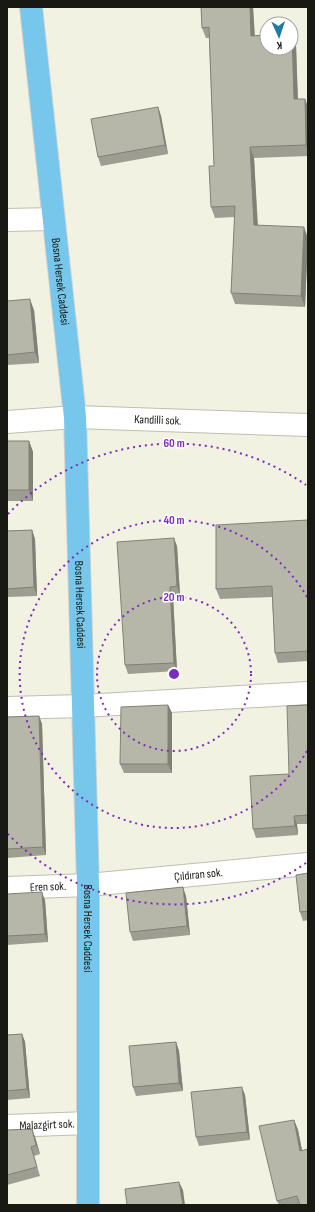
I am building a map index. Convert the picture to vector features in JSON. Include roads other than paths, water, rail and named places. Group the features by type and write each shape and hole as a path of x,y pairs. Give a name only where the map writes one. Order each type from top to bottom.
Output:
{"main road":[{"name":"Bosna Hersek Caddesi","path":"31,7 75,417 88,885 88,1205"}],"street":[{"path":"7,220 53,219"},
{"name":"Kandilli sok.","path":"7,422 75,417 308,426"},
{"path":"7,708 83,706 308,693"},
{"name":"Çıldıran sok.","path":"88,885 308,864"},
{"name":"Eren sok.","path":"7,888 88,885"},
{"name":"Malazgirt sok.","path":"7,1126 88,1123"}]}
